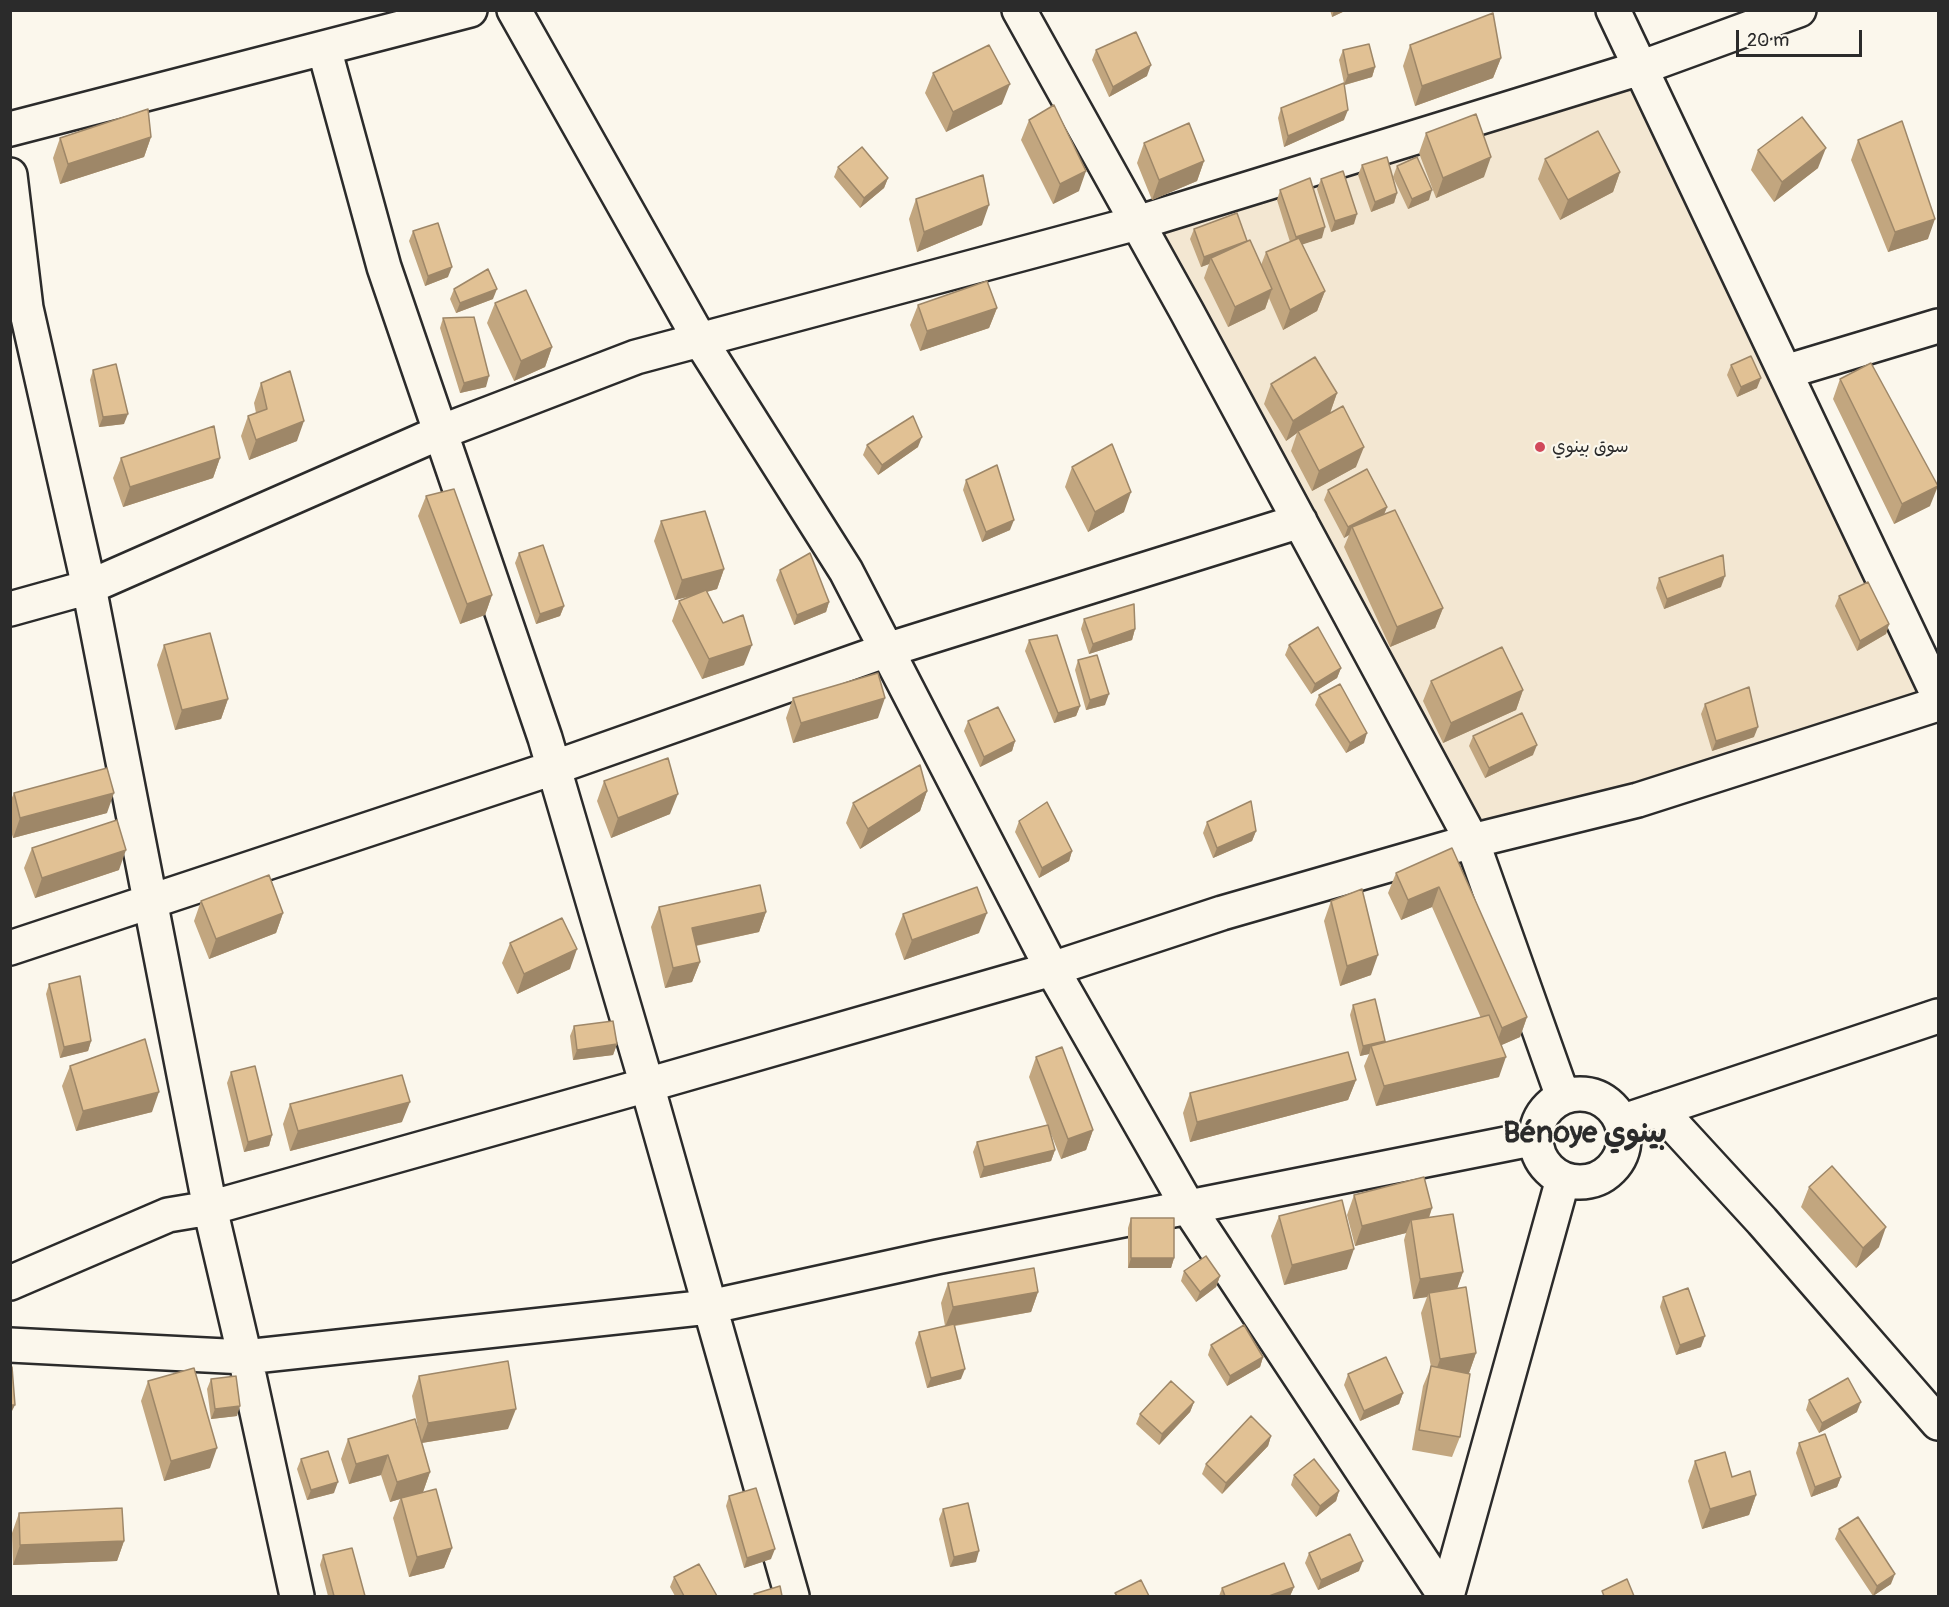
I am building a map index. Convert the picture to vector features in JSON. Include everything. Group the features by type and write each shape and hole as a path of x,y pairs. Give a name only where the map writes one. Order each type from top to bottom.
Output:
{"street":[{"path":"10,129 470,10"},
{"path":"514,10 700,340 846,571 1052,969 1188,1207 1446,1596"},
{"path":"1019,10 1472,841 1563,1097"},
{"path":"1613,10 1938,695"},
{"path":"10,609 89,587 441,432 636,357 1137,223 1640,68 1798,10"},
{"path":"324,48 384,267 553,768 647,1085 792,1596"},
{"path":"10,175 26,308 89,587 210,1208 297,1596"},
{"path":"1785,372 1938,326"},
{"path":"10,948 553,768 887,650 1299,521"},
{"path":"10,1283 168,1215 210,1208 1052,969 1222,913 1472,841 1638,800 1938,705"},
{"path":"1621,1122 1938,1016"},
{"path":"1579,1094 1597,1097 1611,1107 1621,1122 1624,1138 1621,1155 1612,1170 1597,1179 1580,1182 1563,1179 1549,1169 1539,1155 1536,1138 1539,1121 1548,1107 1563,1097 1579,1094"},
{"path":"1659,1109 1762,1221 1938,1423"},
{"path":"10,1345 245,1357 709,1307 937,1257 1536,1138"},
{"path":"1446,1596 1563,1179"}],"shaded area":[{"name":"سوق بينوي","path":"1640,68 1938,695 1472,841 1137,223"}],"building":[{"path":"1493,13 1501,58 1422,86 1410,45"},
{"path":"1136,32 1151,65 1113,87 1096,50"},
{"path":"1369,44 1375,67 1348,75 1343,50"},
{"path":"989,45 1010,84 953,112 933,73"},
{"path":"1344,83 1348,110 1288,136 1281,108"},
{"path":"1054,105 1086,171 1060,184 1029,120"},
{"path":"148,109 151,137 68,164 60,138"},
{"path":"1476,114 1491,157 1443,178 1426,133"},
{"path":"1802,117 1826,148 1782,182 1758,150"},
{"path":"1902,121 1935,219 1895,232 1858,140"},
{"path":"1189,123 1204,161 1159,180 1144,143"},
{"path":"1598,131 1620,172 1568,200 1545,159"},
{"path":"862,147 888,178 864,198 838,167"},
{"path":"1387,157 1397,193 1375,202 1362,165"},
{"path":"1417,157 1432,190 1412,199 1397,166"},
{"path":"1343,171 1357,214 1335,221 1321,179"},
{"path":"983,175 989,205 924,232 916,199"},
{"path":"1310,178 1325,227 1296,237 1280,190"},
{"path":"1237,213 1247,241 1204,257 1194,229"},
{"path":"438,223 452,267 428,276 413,231"},
{"path":"1299,238 1325,291 1290,310 1266,252"},
{"path":"1250,240 1272,289 1235,307 1211,258"},
{"path":"488,269 497,289 460,303 454,289"},
{"path":"987,281 997,308 927,331 918,305"},
{"path":"526,290 552,347 521,361 495,303"},
{"path":"474,317 489,376 464,383 443,318"},
{"path":"1751,356 1761,378 1741,387 1731,365"},
{"path":"1315,357 1337,393 1293,421 1271,384"},
{"path":"1871,363 1938,486 1902,504 1840,379"},
{"path":"116,364 128,414 103,417 93,370"},
{"path":"290,371 304,421 256,440 248,416 267,409 261,383"},
{"path":"1343,406 1364,447 1319,471 1298,431"},
{"path":"913,416 922,437 882,465 867,445"},
{"path":"214,426 220,458 130,487 121,458"},
{"path":"1112,444 1131,492 1095,512 1072,467"},
{"path":"997,465 1014,520 986,532 966,480"},
{"path":"1367,469 1387,507 1348,527 1328,490"},
{"path":"454,489 492,595 467,604 426,496"},
{"path":"1395,510 1443,608 1397,627 1352,527"},
{"path":"705,511 724,569 682,580 661,521"},
{"path":"543,545 564,606 540,614 519,553"},
{"path":"810,553 829,602 797,615 780,570"},
{"path":"1723,555 1725,576 1667,599 1659,578"},
{"path":"1868,582 1889,624 1860,641 1839,596"},
{"path":"706,590 723,623 743,615 752,645 709,659 679,601"},
{"path":"1134,604 1135,629 1093,644 1084,619"},
{"path":"1318,627 1341,668 1315,684 1289,645"},
{"path":"210,633 228,699 182,710 164,645"},
{"path":"1057,635 1080,706 1058,713 1029,640"},
{"path":"1502,647 1523,690 1451,723 1431,681"},
{"path":"1097,655 1109,694 1090,700 1078,660"},
{"path":"878,673 885,698 801,723 793,698"},
{"path":"1340,684 1367,733 1350,743 1319,695"},
{"path":"1749,687 1758,727 1716,741 1705,704"},
{"path":"998,707 1015,741 984,757 968,721"},
{"path":"1522,713 1537,745 1489,768 1473,736"},
{"path":"668,758 678,794 618,818 604,781"},
{"path":"920,765 927,791 868,829 853,803"},
{"path":"107,768 114,793 20,818 14,793"},
{"path":"1251,801 1256,831 1217,848 1207,822"},
{"path":"1047,802 1072,851 1042,868 1019,821"},
{"path":"117,820 126,850 42,878 32,848"},
{"path":"1452,848 1527,1017 1502,1028 1439,887 1408,900 1396,873"},
{"path":"269,875 283,913 216,939 201,901"},
{"path":"760,885 766,912 692,928 700,962 673,968 659,907"},
{"path":"977,887 987,913 912,940 903,914"},
{"path":"1362,889 1378,955 1347,966 1331,901"},
{"path":"562,918 577,949 524,974 510,943"},
{"path":"80,976 91,1041 64,1047 49,984"},
{"path":"1375,999 1385,1041 1363,1046 1353,1005"},
{"path":"1489,1015 1506,1057 1384,1086 1371,1046"},
{"path":"613,1021 617,1044 577,1050 574,1026"},
{"path":"145,1039 159,1092 83,1111 70,1066"},
{"path":"1062,1047 1093,1130 1068,1139 1036,1057"},
{"path":"1348,1052 1356,1080 1197,1122 1190,1093"},
{"path":"255,1066 272,1135 248,1142 231,1072"},
{"path":"402,1075 410,1102 298,1131 290,1104"},
{"path":"1048,1125 1055,1150 984,1167 977,1142"},
{"path":"1832,1166 1886,1227 1863,1248 1809,1187"},
{"path":"1424,1177 1432,1208 1362,1226 1354,1195"},
{"path":"1342,1200 1354,1249 1292,1265 1279,1216"},
{"path":"1453,1214 1463,1272 1420,1279 1411,1220"},
{"path":"1131,1218 1174,1218 1174,1258 1131,1258"},
{"path":"1206,1256 1220,1276 1200,1292 1184,1271"},
{"path":"1034,1268 1038,1292 953,1307 948,1283"},
{"path":"1466,1287 1476,1353 1440,1359 1429,1293"},
{"path":"1688,1288 1705,1336 1680,1345 1663,1297"},
{"path":"954,1324 965,1369 931,1378 919,1332"},
{"path":"1244,1325 1263,1357 1230,1376 1211,1345"},
{"path":"1386,1357 1403,1393 1364,1411 1348,1374"},
{"path":"508,1361 516,1409 428,1423 419,1376"},
{"path":"1431,1366 1470,1374 1460,1437 1419,1430"},
{"path":"10,1367 12,1367 15,1405 10,1405"},
{"path":"194,1368 217,1448 171,1461 148,1381"},
{"path":"236,1376 240,1406 215,1409 211,1379"},
{"path":"1848,1378 1861,1402 1822,1423 1809,1400"},
{"path":"1171,1381 1194,1402 1162,1434 1140,1414"},
{"path":"1251,1416 1271,1436 1226,1483 1206,1464"},
{"path":"415,1419 430,1472 397,1482 388,1455 356,1464 348,1439"},
{"path":"1825,1434 1841,1477 1815,1487 1799,1443"},
{"path":"328,1451 338,1482 311,1490 301,1459"},
{"path":"1725,1452 1732,1477 1750,1471 1756,1495 1710,1509 1695,1461"},
{"path":"1314,1459 1339,1491 1320,1506 1294,1475"},
{"path":"756,1488 775,1549 747,1558 729,1496"},
{"path":"436,1489 452,1548 417,1557 401,1498"},
{"path":"968,1503 979,1551 954,1557 943,1509"},
{"path":"122,1508 124,1541 20,1545 19,1513"},
{"path":"1858,1517 1895,1574 1877,1586 1839,1529"},
{"path":"1350,1534 1363,1561 1321,1580 1309,1553"},
{"path":"352,1548 365,1596 334,1596 323,1555"},
{"path":"1284,1563 1294,1587 1269,1596 1225,1596 1222,1588"},
{"path":"699,1564 717,1596 684,1596 674,1577"},
{"path":"1627,1579 1634,1596 1604,1596 1602,1591"},
{"path":"1141,1580 1149,1596 1117,1596 1115,1593"},
{"path":"780,1586 782,1596 755,1596 754,1594"}],"place":[{"name":"سوق بينوي","path":"1540,447"}],"district":[{"name":"Bénoye بينوي","path":"1585,1134"}]}
